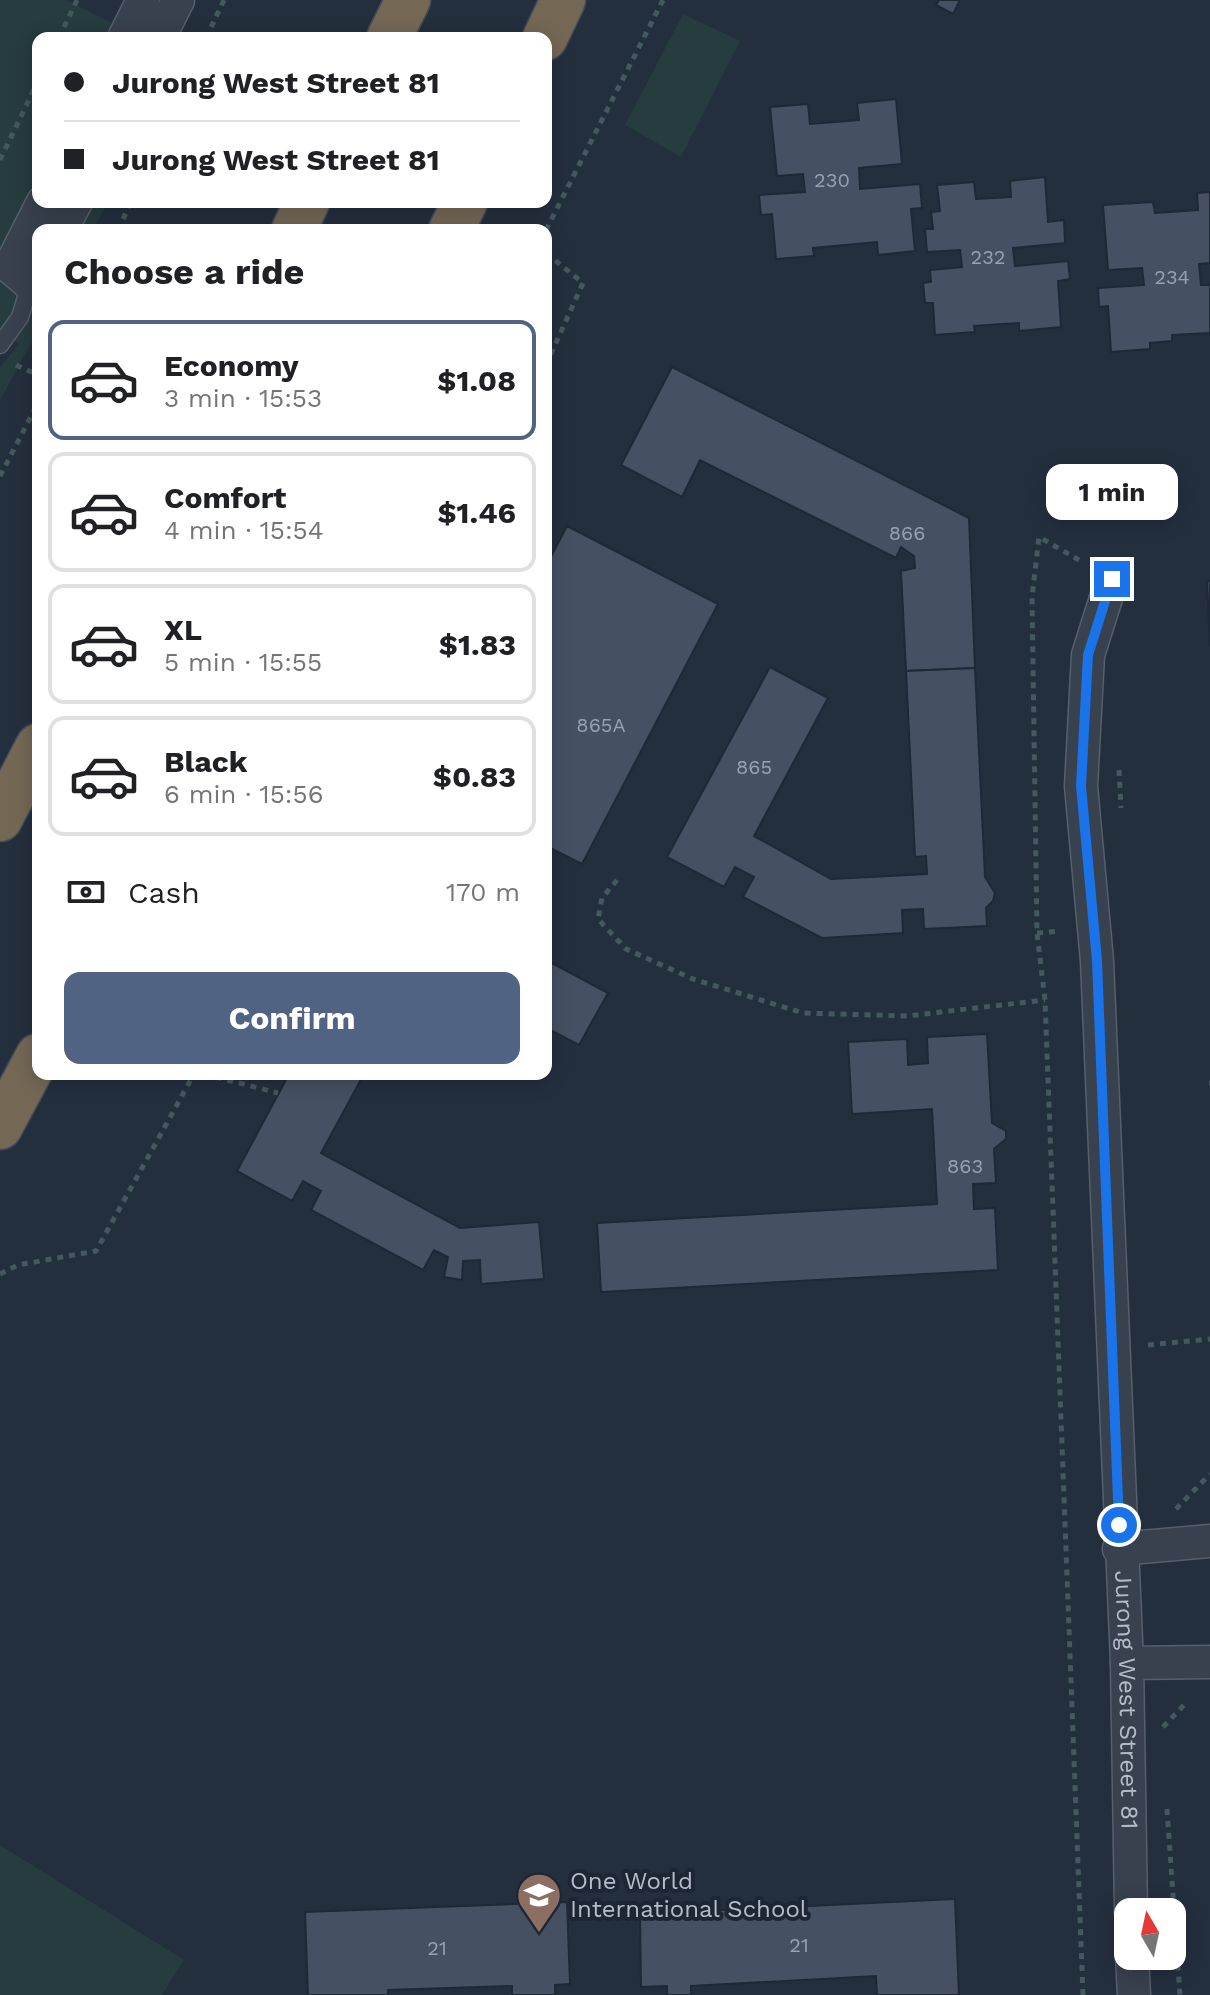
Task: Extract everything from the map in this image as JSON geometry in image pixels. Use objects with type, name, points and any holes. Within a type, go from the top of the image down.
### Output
[{"type":"highway","points":[[392,32],[408,0]]},
{"type":"highway","points":[[548,32],[563,0]]},
{"type":"highway","points":[[0,819],[32,758]]},
{"type":"highway","points":[[0,1127],[32,1067]]},
{"type":"street","points":[[127,32],[143,0]]},
{"type":"street","points":[[162,32],[178,0]]},
{"type":"street","points":[[32,276],[10,267],[40,208]]},
{"type":"street","name":"Jurong West Street 81","points":[[1112,579],[1088,655],[1081,786],[1097,961],[1119,1549],[1127,1663],[1131,1898]]},
{"type":"street","points":[[1119,1549],[1210,1541]]},
{"type":"street","points":[[1127,1663],[1210,1662]]},
{"type":"street","points":[[1133,1970],[1134,1995]]},
{"type":"lane","points":[[0,345],[20,317],[32,283]]},
{"type":"path","points":[[62,32],[77,0]]},
{"type":"path","points":[[209,32],[224,0]]},
{"type":"path","points":[[549,224],[663,0]]},
{"type":"path","points":[[1,156],[32,93]]},
{"type":"path","points":[[552,258],[583,283],[552,352]]},
{"type":"path","points":[[0,476],[32,415]]},
{"type":"path","points":[[1083,1995],[1045,1000],[1037,933],[1032,597],[1039,537],[1112,579]]},
{"type":"path","points":[[617,880],[602,898],[598,919],[626,949],[693,979],[803,1013],[907,1016],[1045,1000]]},
{"type":"path","points":[[0,1274],[18,1265],[96,1251],[191,1080]]},
{"type":"path","points":[[227,1080],[278,1093]]},
{"type":"path","points":[[1148,1345],[1210,1339]]},
{"type":"path","points":[[1173,1513],[1210,1474]]},
{"type":"path","points":[[1162,1729],[1185,1704]]},
{"type":"path","points":[[1167,1803],[1180,1995]]},
{"type":"green space","points":[[0,0],[66,0],[130,32],[32,32],[32,208],[105,208],[96,224],[32,224],[32,342],[0,400],[0,367],[19,344],[0,328]]},
{"type":"green space","points":[[683,14],[740,41],[681,157],[625,125]]},
{"type":"green space","points":[[0,1845],[184,1960],[162,1995],[0,1995]]},
{"type":"building","points":[[939,0],[960,0],[953,14],[936,5]]},
{"type":"building","points":[[896,99],[902,164],[859,168],[860,189],[920,184],[922,208],[911,209],[915,251],[878,255],[877,242],[813,248],[814,256],[776,259],[772,214],[761,215],[759,195],[805,192],[803,174],[777,176],[770,107],[808,104],[810,124],[859,120],[857,103]]},
{"type":"building","points":[[1045,177],[1048,222],[1064,220],[1065,243],[1013,248],[1015,266],[1068,261],[1070,279],[1058,281],[1061,327],[1019,331],[1019,323],[974,326],[975,332],[935,335],[933,303],[925,303],[923,283],[931,282],[930,270],[962,267],[960,250],[927,252],[925,229],[933,229],[931,212],[940,211],[937,185],[974,182],[976,199],[1011,197],[1010,181]]},
{"type":"building","points":[[1210,192],[1210,263],[1199,264],[1201,285],[1210,285],[1210,333],[1172,335],[1172,341],[1150,343],[1150,349],[1111,352],[1108,306],[1099,307],[1098,288],[1144,285],[1142,268],[1108,270],[1103,205],[1153,202],[1155,213],[1198,210],[1197,193]]},
{"type":"building","points":[[672,367],[969,518],[975,668],[906,671],[901,571],[915,568],[914,556],[901,547],[896,558],[700,460],[682,497],[621,465]]},
{"type":"building","points":[[567,526],[718,604],[582,864],[552,849],[552,555]]},
{"type":"building","points":[[1207,581],[1210,581],[1210,646]]},
{"type":"building","points":[[770,667],[828,698],[754,836],[831,879],[927,874],[926,856],[915,857],[906,671],[975,668],[985,877],[995,893],[993,901],[986,908],[987,926],[924,929],[923,909],[902,910],[903,933],[822,938],[743,897],[754,877],[735,867],[724,887],[667,857]]},
{"type":"building","points":[[552,963],[608,993],[579,1045],[552,1031]]},
{"type":"building","points":[[987,1034],[992,1123],[1006,1131],[1006,1139],[994,1149],[996,1183],[973,1184],[974,1209],[995,1208],[998,1270],[601,1292],[597,1223],[937,1204],[932,1109],[852,1114],[848,1042],[907,1039],[908,1065],[928,1063],[927,1037]]},
{"type":"building","points":[[286,1080],[361,1080],[321,1153],[460,1228],[539,1222],[544,1279],[481,1284],[480,1260],[463,1261],[462,1280],[444,1277],[448,1257],[434,1250],[423,1270],[311,1210],[321,1191],[303,1181],[292,1201],[237,1171]]},
{"type":"building","name":"One World International School","points":[[955,1899],[959,1995],[877,1995],[876,1976],[691,1986],[691,1995],[667,1995],[667,1986],[641,1987],[640,1914]]},
{"type":"building","name":"One World International School","points":[[567,1902],[570,1984],[555,1985],[555,1995],[512,1995],[512,1986],[388,1990],[388,1995],[308,1995],[305,1912]]},
{"type":"place","name":"One World International School","points":[[539,1934]]},
{"type":"route","points":[[1112,579],[1088,655],[1081,786],[1097,961],[1119,1525]]}]
